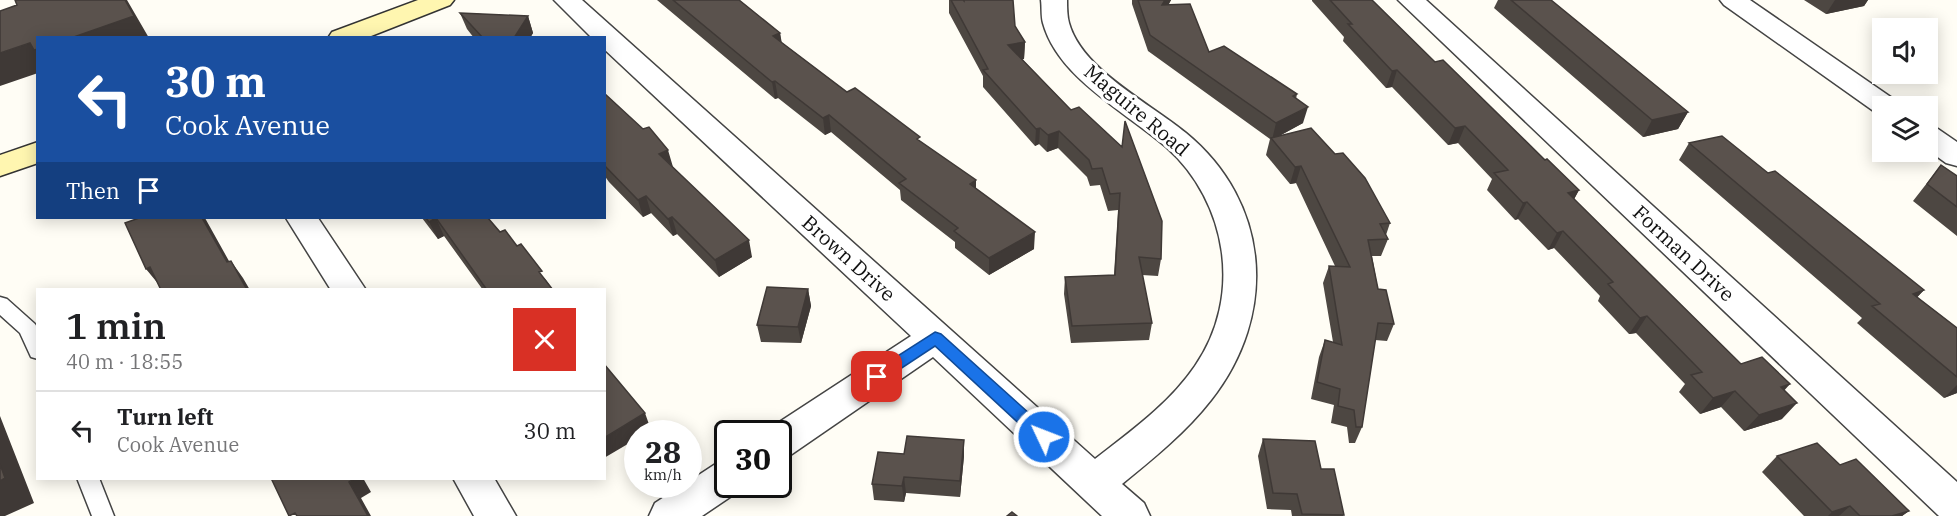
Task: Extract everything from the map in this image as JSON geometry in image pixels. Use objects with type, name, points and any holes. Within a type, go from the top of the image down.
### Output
[{"type":"street","points":[[346,36],[441,0]]},
{"type":"street","name":"Brown Drive","points":[[567,0],[1130,516]]},
{"type":"street","name":"Maguire Road","points":[[1054,0],[1058,29],[1069,50],[1086,70],[1178,141],[1202,167],[1223,200],[1237,235],[1242,270],[1238,310],[1224,350],[1199,389],[1168,421],[1095,483]]},
{"type":"street","name":"Forman Drive","points":[[1411,0],[1957,507]]},
{"type":"street","points":[[1733,0],[1872,97]]},
{"type":"street","points":[[1938,143],[1957,156]]},
{"type":"street","points":[[0,166],[36,153]]},
{"type":"street","points":[[304,219],[348,288]]},
{"type":"street","points":[[792,433],[935,338]]},
{"type":"street","points":[[473,480],[496,516]]},
{"type":"street","points":[[669,516],[714,486]]},
{"type":"lane","points":[[0,304],[28,329],[36,347]]},
{"type":"lane","points":[[89,480],[103,516]]},
{"type":"building","points":[[15,0],[125,0],[134,16],[77,36],[36,36],[36,50],[34,50],[30,43],[0,53],[0,11],[17,5]]},
{"type":"building","points":[[673,0],[739,0],[780,33],[773,36],[847,92],[855,88],[920,137],[917,139],[976,180],[970,184],[1035,232],[989,258],[954,231],[958,228],[899,183],[906,179],[829,115],[823,118],[775,81],[772,82]]},
{"type":"building","points":[[951,0],[1013,0],[1015,26],[1025,42],[1008,45],[1071,110],[1079,107],[1122,147],[1125,121],[1162,221],[1161,259],[1139,257],[1152,323],[1072,326],[1065,277],[1115,275],[1120,193],[1110,194],[1102,168],[1092,169],[1089,160],[1059,131],[1048,135],[1040,128],[1036,129],[983,70],[988,69]]},
{"type":"building","points":[[1138,0],[1165,0],[1162,5],[1190,4],[1209,52],[1224,46],[1297,94],[1293,96],[1308,107],[1276,123],[1150,35]]},
{"type":"building","points":[[1330,0],[1372,0],[1435,62],[1443,60],[1545,160],[1547,159],[1579,190],[1568,193],[1741,364],[1762,357],[1790,384],[1781,387],[1797,403],[1759,415],[1735,391],[1713,398],[1691,375],[1702,372],[1647,316],[1640,318],[1608,284],[1613,282],[1563,231],[1557,233],[1494,173],[1508,170],[1465,126],[1455,128],[1397,70],[1392,71],[1348,24],[1352,24]]},
{"type":"building","points":[[1511,0],[1551,0],[1688,112],[1652,120]]},
{"type":"building","points":[[460,13],[528,16],[515,36],[481,36]]},
{"type":"building","points":[[606,95],[643,129],[649,127],[668,150],[659,154],[749,240],[715,260],[672,217],[668,219],[646,196],[638,200],[606,167]]},
{"type":"building","points":[[1311,128],[1335,154],[1343,153],[1365,178],[1390,223],[1380,224],[1388,239],[1368,240],[1378,289],[1386,290],[1394,324],[1378,323],[1362,427],[1356,427],[1354,410],[1338,406],[1340,389],[1317,382],[1325,340],[1342,345],[1329,266],[1350,267],[1301,166],[1295,167],[1271,138]]},
{"type":"building","points":[[1722,136],[1768,173],[1775,171],[1924,290],[1913,294],[1957,328],[1957,377],[1872,306],[1880,304],[1689,143]]},
{"type":"building","points":[[1941,165],[1957,176],[1957,207],[1927,184]]},
{"type":"building","points":[[136,219],[203,219],[227,262],[231,261],[246,288],[160,288],[150,267],[146,269],[125,223]]},
{"type":"building","points":[[437,219],[489,219],[500,232],[505,230],[517,246],[521,244],[542,271],[539,272],[551,288],[486,288]]},
{"type":"building","points":[[767,287],[808,289],[798,327],[757,325]]},
{"type":"building","points":[[606,366],[645,413],[634,420],[624,420],[624,426],[606,437]]},
{"type":"building","points":[[907,436],[964,440],[960,481],[904,477],[902,486],[872,484],[878,452],[904,454]]},
{"type":"building","points":[[1263,439],[1315,441],[1321,469],[1334,469],[1344,515],[1302,514],[1297,494],[1273,493]]},
{"type":"building","points":[[1817,443],[1840,465],[1856,459],[1909,511],[1892,516],[1860,516],[1850,506],[1832,512],[1777,456]]},
{"type":"building","points":[[0,464],[5,478],[0,481]]},
{"type":"building","points":[[272,480],[352,480],[349,482],[368,516],[297,516],[295,513],[289,516]]},
{"type":"route","points":[[877,377],[935,338],[1044,437]]}]
